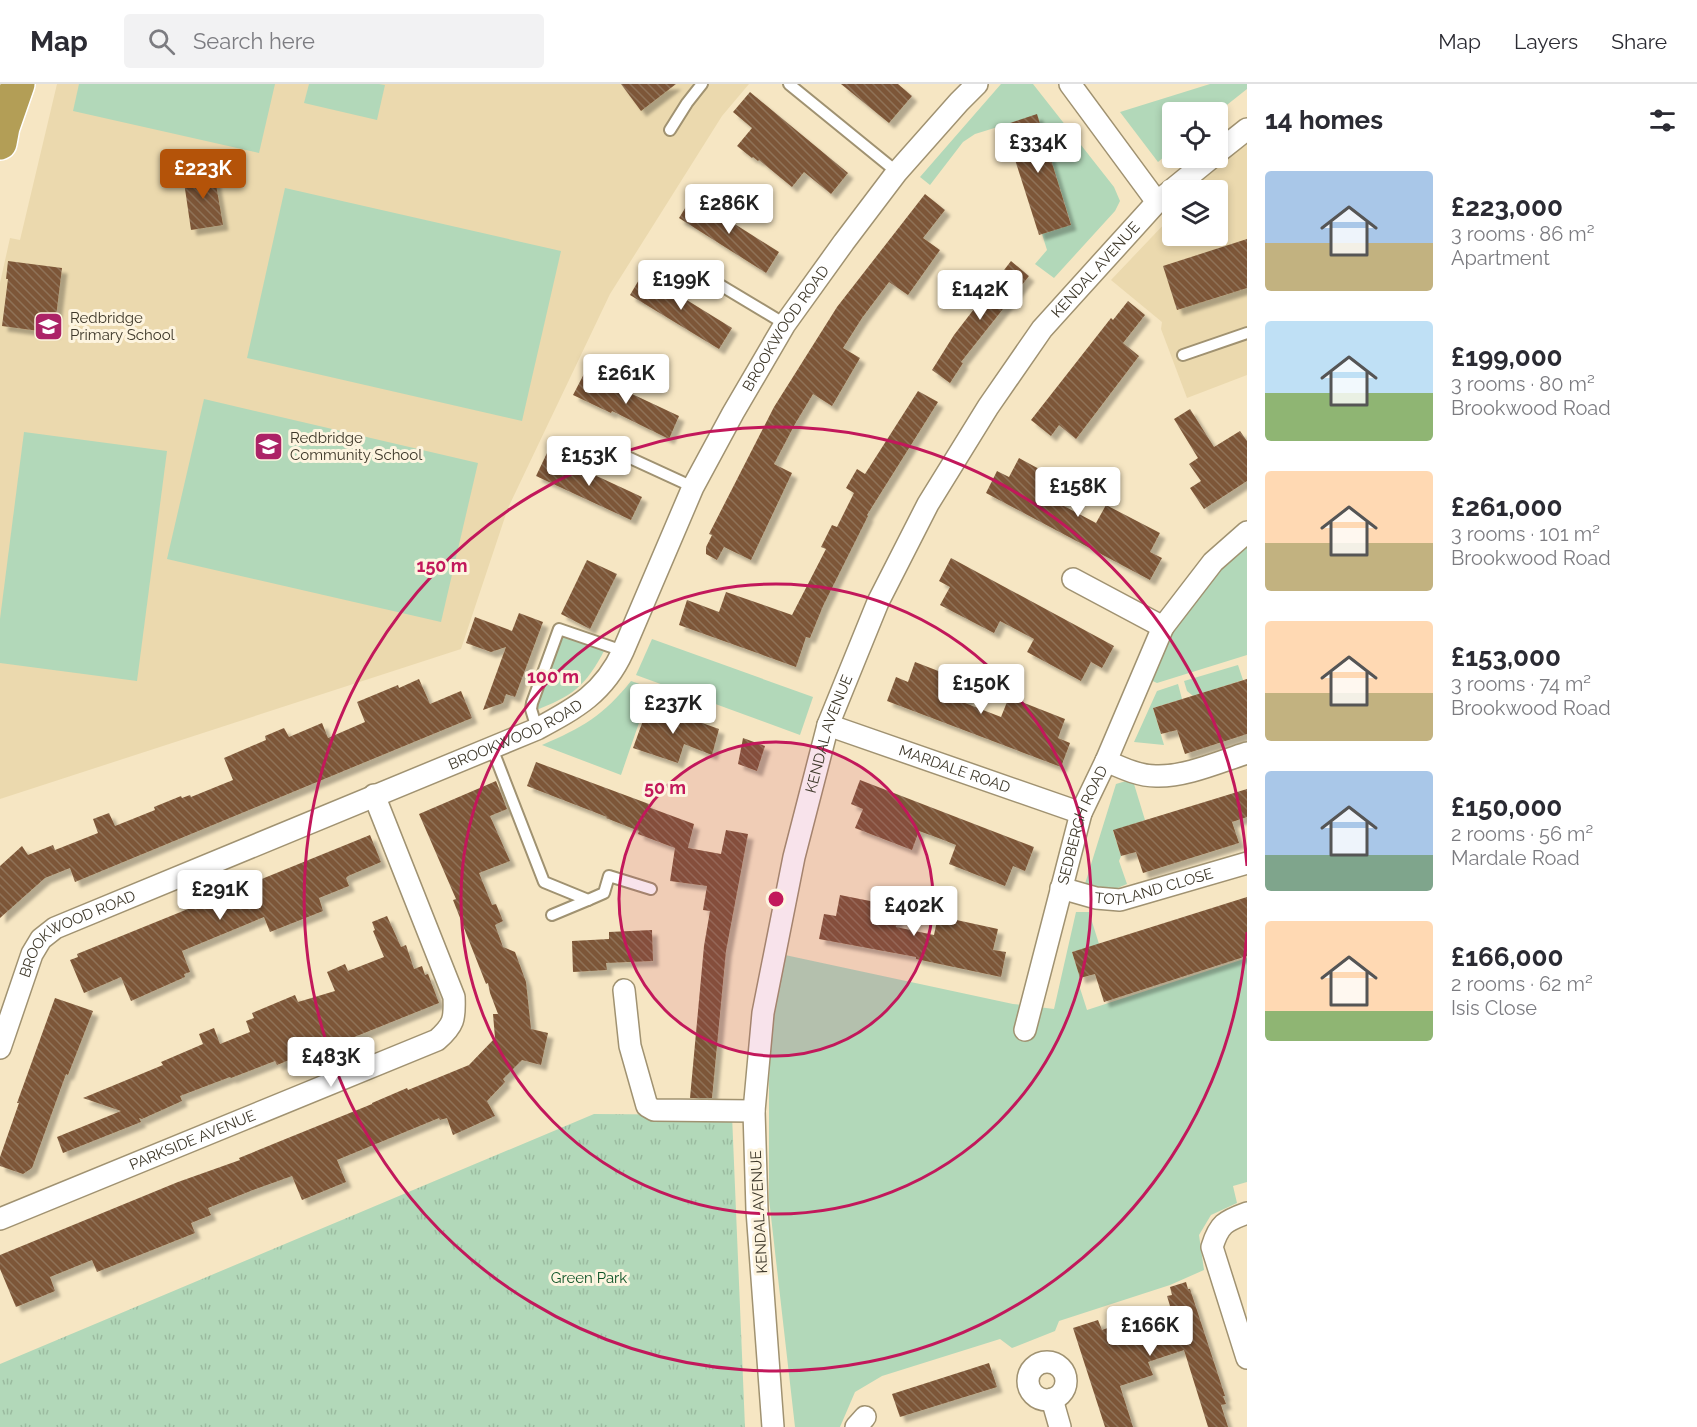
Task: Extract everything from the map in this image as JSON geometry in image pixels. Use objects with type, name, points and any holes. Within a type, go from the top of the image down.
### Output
[{"type":"highway","points":[[2,135],[18,84]]},
{"type":"street","name":"BROOKWOOD ROAD","points":[[0,1048],[32,954],[41,939],[55,928],[537,729],[573,710],[599,689],[619,662],[693,487],[785,324],[897,172],[977,84]]},
{"type":"street","points":[[1070,84],[1157,202]]},
{"type":"street","points":[[1228,144],[1247,129]]},
{"type":"street","name":"KENDAL AVENUE","points":[[773,1427],[757,1210],[754,1112],[763,1013],[794,857],[828,725],[883,592],[928,504],[988,407],[1042,329],[1157,202],[1199,168]]},
{"type":"street","name":"SEDBERGH ROAD","points":[[1025,1030],[1081,813],[1106,761],[1163,627],[1213,562],[1247,532]]},
{"type":"street","points":[[1073,579],[1163,627]]},
{"type":"street","name":"MARDALE ROAD","points":[[828,725],[1081,813]]},
{"type":"street","points":[[1106,761],[1137,773],[1155,776],[1178,775],[1247,753]]},
{"type":"street","name":"PARKSIDE AVENUE","points":[[0,1218],[437,1040],[451,1027],[455,1014],[454,997],[374,795]]},
{"type":"street","name":"TOTLAND CLOSE","points":[[1061,888],[1096,898],[1120,900],[1247,863]]},
{"type":"street","points":[[624,990],[630,1046],[647,1106],[654,1110],[754,1112]]},
{"type":"street","points":[[1247,1213],[1229,1219],[1216,1232],[1212,1247],[1247,1358]]},
{"type":"street","points":[[1052,1399],[1060,1427]]},
{"type":"lane","points":[[670,130],[702,84]]},
{"type":"lane","points":[[789,84],[897,172]]},
{"type":"lane","points":[[705,276],[785,324]]},
{"type":"lane","points":[[1183,355],[1247,333]]},
{"type":"lane","points":[[606,447],[693,487]]},
{"type":"lane","points":[[537,729],[531,709],[532,704],[559,629],[623,651]]},
{"type":"lane","points":[[492,747],[544,882],[588,900]]},
{"type":"lane","points":[[552,915],[604,893],[609,876],[651,889]]},
{"type":"shaded area","name":"Redbridge Community School","points":[[57,84],[749,84],[722,116],[610,294],[508,508],[461,649],[0,799],[0,283],[10,238],[20,240]]},
{"type":"shaded area","points":[[1247,141],[1247,375],[1187,398],[1161,329],[1162,322],[1111,280],[1162,226],[1162,246],[1228,246],[1228,180],[1202,180],[1216,168],[1228,168],[1228,157]]},
{"type":"green space","points":[[79,84],[275,84],[259,153],[73,111]]},
{"type":"green space","points":[[309,84],[385,85],[377,120],[304,103]]},
{"type":"green space","points":[[1001,84],[1033,84],[1114,187],[1120,201],[1115,211],[1054,278],[1035,264],[1047,250],[1042,234],[1071,224],[1037,115],[975,134],[963,142],[930,185],[920,177]]},
{"type":"green space","points":[[1210,84],[1247,84],[1247,89],[1228,104],[1228,102],[1162,102],[1162,159],[1158,162],[1120,112]]},
{"type":"green space","points":[[285,188],[561,251],[522,421],[247,358]]},
{"type":"green space","points":[[204,399],[478,463],[441,622],[167,559]]},
{"type":"green space","points":[[24,432],[167,451],[137,681],[0,663],[0,619]]},
{"type":"green space","points":[[1247,542],[1247,655],[1157,683],[1148,679],[1173,626],[1228,557]]},
{"type":"green space","points":[[561,631],[605,649],[591,672],[576,689],[558,701],[533,711]]},
{"type":"green space","points":[[652,639],[813,697],[800,735],[636,675]]},
{"type":"green space","points":[[1238,665],[1243,680],[1193,696],[1187,691],[1184,681]]},
{"type":"green space","points":[[631,681],[651,688],[621,775],[542,745],[569,733],[602,712]]},
{"type":"green space","points":[[1178,684],[1182,699],[1153,708],[1164,745],[1134,742],[1157,691]]},
{"type":"green space","points":[[1126,781],[1134,784],[1145,820],[1113,831],[1121,856],[1119,861],[1127,884],[1106,893],[1084,887],[1116,784]]},
{"type":"green space","points":[[1076,912],[1089,912],[1099,944],[1072,952],[1087,1010],[1247,958],[1247,1182],[1233,1186],[1237,1203],[1211,1215],[1199,1235],[1204,1270],[1170,1285],[1059,1321],[1055,1331],[1012,1348],[1000,1339],[882,1376],[855,1392],[840,1427],[795,1427],[769,1199],[769,1081],[773,1007],[785,955],[1013,1004],[1054,1009]]},
{"type":"green space","name":"Green Park","points":[[594,1114],[732,1115],[745,1427],[0,1427],[0,1364]]},
{"type":"building","points":[[621,84],[676,84],[641,111]]},
{"type":"building","points":[[841,84],[898,84],[912,96],[889,123]]},
{"type":"building","points":[[750,92],[848,173],[831,194],[804,172],[792,187],[759,160],[752,158],[737,146],[752,128],[733,112]]},
{"type":"building","points":[[1037,114],[1071,225],[1039,235],[1004,125]]},
{"type":"building","points":[[213,167],[223,225],[191,230],[184,182],[195,180],[193,170]]},
{"type":"building","points":[[925,194],[945,210],[923,238],[940,250],[908,295],[889,282],[862,318],[843,348],[860,358],[832,406],[813,394],[774,464],[792,473],[751,560],[724,547],[717,560],[706,554],[706,547],[712,535],[709,534],[774,407],[837,307]]},
{"type":"building","points":[[692,197],[779,252],[766,273],[679,218]]},
{"type":"building","points":[[1247,239],[1247,288],[1177,310],[1163,266]]},
{"type":"building","points":[[8,261],[62,268],[54,333],[2,326]]},
{"type":"building","points":[[1011,261],[1029,276],[961,362],[963,363],[950,383],[932,370],[954,335]]},
{"type":"building","points":[[643,273],[732,328],[719,349],[630,295]]},
{"type":"building","points":[[1128,301],[1145,315],[1123,343],[1139,356],[1076,439],[1059,425],[1051,436],[1031,420],[1111,318],[1113,320]]},
{"type":"building","points":[[585,372],[679,416],[669,439],[573,395]]},
{"type":"building","points":[[918,391],[938,402],[867,515],[810,638],[806,637],[796,667],[679,625],[687,600],[719,612],[726,592],[792,615],[826,549],[821,547],[832,525],[837,527],[854,493],[846,488],[857,469],[865,474]]},
{"type":"building","points":[[1190,409],[1214,447],[1240,431],[1247,441],[1247,481],[1204,509],[1190,488],[1201,481],[1189,464],[1198,458],[1174,419]]},
{"type":"building","points":[[547,453],[642,497],[631,520],[536,476]]},
{"type":"building","points":[[1019,458],[1072,487],[1062,505],[1096,523],[1106,505],[1160,533],[1150,552],[1162,558],[1150,580],[986,493],[997,471],[1009,477]]},
{"type":"building","points":[[951,558],[1114,646],[1102,668],[1091,662],[1081,681],[1027,652],[1034,639],[1000,621],[994,633],[940,605],[950,587],[939,581]]},
{"type":"building","points":[[587,560],[617,574],[590,629],[561,614]]},
{"type":"building","points":[[519,613],[543,622],[515,697],[506,694],[503,703],[483,710],[506,647],[491,652],[466,643],[475,617],[512,631]]},
{"type":"building","points":[[915,662],[972,684],[965,703],[1001,717],[1009,697],[1065,719],[1058,738],[1070,743],[1061,767],[887,701],[896,677],[908,682]]},
{"type":"building","points":[[419,679],[430,704],[461,691],[472,718],[75,882],[70,868],[45,878],[0,918],[0,866],[22,846],[28,855],[53,845],[55,850],[98,833],[93,819],[109,813],[115,826],[155,810],[154,807],[181,796],[182,798],[190,795],[191,797],[233,780],[224,758],[266,740],[265,736],[284,728],[289,737],[322,723],[328,738],[365,722],[357,702]]},
{"type":"building","points":[[1247,679],[1247,734],[1185,754],[1177,730],[1161,734],[1153,708]]},
{"type":"building","points":[[649,704],[719,729],[712,755],[684,744],[678,763],[633,748]]},
{"type":"building","points":[[743,738],[765,746],[757,771],[738,764]]},
{"type":"building","points":[[536,762],[649,804],[648,807],[694,824],[688,848],[721,854],[726,830],[748,834],[726,951],[712,1098],[690,1098],[704,946],[710,911],[703,910],[707,886],[670,881],[675,848],[638,834],[639,831],[607,817],[527,786]]},
{"type":"building","points":[[860,780],[1034,847],[1025,871],[1013,866],[1005,886],[949,864],[956,845],[941,839],[919,831],[912,850],[855,828],[863,809],[851,804]]},
{"type":"building","points":[[496,781],[507,809],[490,816],[510,861],[479,873],[492,905],[496,904],[503,921],[495,925],[503,947],[515,952],[526,982],[531,1029],[548,1033],[541,1065],[522,1060],[503,1079],[505,1082],[487,1101],[495,1116],[453,1135],[447,1118],[440,1120],[439,1118],[337,1160],[346,1182],[302,1200],[292,1176],[253,1190],[208,1208],[211,1215],[191,1223],[195,1233],[97,1272],[92,1260],[50,1277],[55,1291],[16,1307],[0,1269],[0,1255],[178,1182],[240,1160],[239,1158],[407,1088],[408,1090],[469,1065],[495,1038],[493,1014],[498,1014],[488,983],[486,984],[453,900],[456,899],[419,814]]},
{"type":"building","points":[[1247,789],[1247,817],[1232,822],[1239,843],[1143,873],[1136,852],[1121,856],[1113,830]]},
{"type":"building","points":[[370,835],[381,862],[348,876],[346,878],[349,886],[319,898],[323,911],[270,932],[264,917],[182,951],[190,972],[184,974],[185,977],[131,1001],[121,977],[84,993],[70,960],[78,957],[77,954]]},
{"type":"building","points":[[840,895],[900,907],[896,927],[934,935],[938,916],[998,929],[993,950],[1006,952],[1001,977],[916,959],[916,957],[819,939],[824,914],[836,916]]},
{"type":"building","points":[[1247,897],[1247,956],[1104,1002],[1095,974],[1080,978],[1072,952]]},
{"type":"building","points":[[387,916],[401,947],[406,945],[414,969],[422,966],[425,975],[428,974],[439,1003],[322,1050],[321,1047],[277,1065],[275,1061],[180,1096],[182,1101],[142,1119],[139,1118],[141,1122],[63,1153],[57,1137],[121,1111],[83,1098],[163,1065],[161,1062],[203,1044],[199,1034],[214,1028],[220,1044],[250,1032],[246,1021],[254,1018],[252,1013],[295,995],[298,1002],[335,991],[327,972],[345,964],[348,971],[384,957],[373,931],[375,930],[372,922]]},
{"type":"building","points":[[652,930],[653,961],[606,963],[607,970],[573,972],[572,941],[609,939],[609,932]]},
{"type":"building","points":[[55,998],[93,1011],[68,1075],[66,1074],[32,1168],[23,1174],[0,1166],[0,1157]]},
{"type":"building","points":[[1186,1282],[1225,1396],[1223,1396],[1226,1404],[1221,1405],[1228,1427],[1208,1427],[1184,1350],[1148,1362],[1153,1375],[1120,1386],[1133,1427],[1105,1427],[1073,1328],[1098,1320],[1102,1330],[1170,1306],[1167,1296],[1172,1295],[1170,1287]]},
{"type":"building","points":[[989,1363],[997,1387],[900,1417],[892,1394]]},
{"type":"place","name":"Redbridge Primary School","points":[[49,327]]},
{"type":"place","name":"Redbridge Community School","points":[[269,447]]}]
